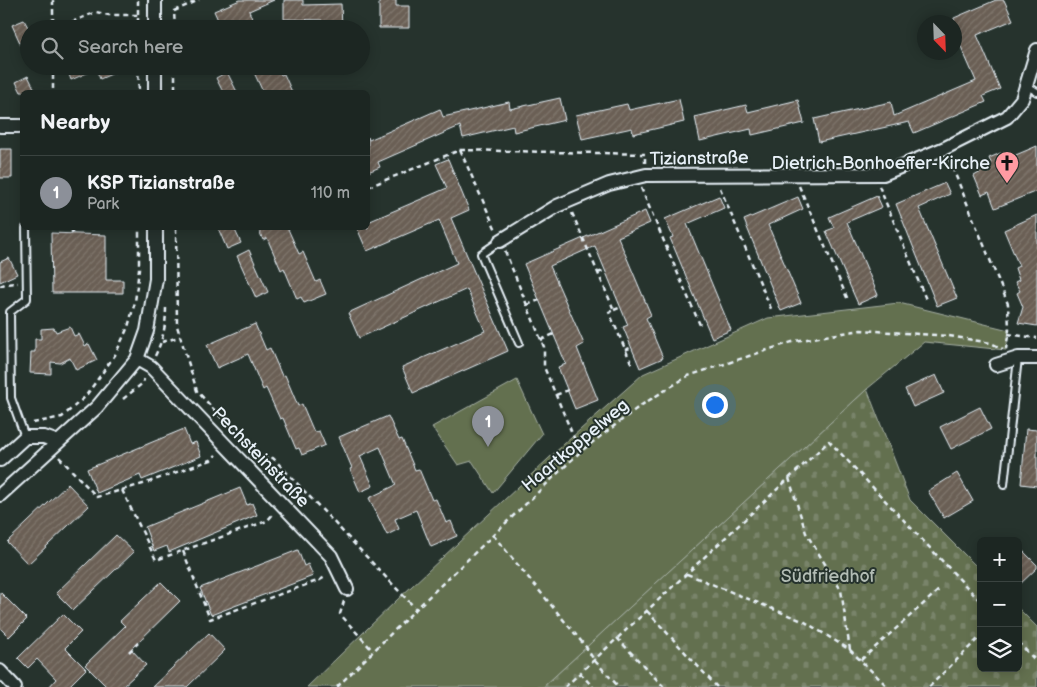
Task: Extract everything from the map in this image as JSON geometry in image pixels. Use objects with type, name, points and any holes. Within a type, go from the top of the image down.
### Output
[{"type":"street","points":[[155,0],[155,20]]},
{"type":"street","name":"Tizianstraße","points":[[500,241],[529,222],[568,202],[609,184],[642,176],[883,174],[945,148],[1006,117],[1022,99],[1037,50]]},
{"type":"street","points":[[155,75],[155,90]]},
{"type":"street","points":[[0,126],[20,126]]},
{"type":"street","points":[[0,495],[97,407],[137,359],[147,331],[156,279],[156,230]]},
{"type":"street","points":[[996,366],[1018,358],[1037,358]]},
{"type":"street","name":"Pechsteinstraße","points":[[137,359],[151,366],[331,556],[347,589]]},
{"type":"street","points":[[0,460],[23,431],[44,437],[55,446]]},
{"type":"street","points":[[0,672],[15,687]]},
{"type":"lane","points":[[1026,84],[1037,92]]},
{"type":"lane","points":[[23,431],[12,398],[10,312],[27,299],[26,230]]},
{"type":"lane","points":[[500,241],[481,254],[518,343]]},
{"type":"lane","points":[[1004,485],[1018,358]]},
{"type":"path","points":[[52,0],[53,20]]},
{"type":"path","points":[[138,0],[138,20]]},
{"type":"path","points":[[174,20],[174,11],[199,0]]},
{"type":"path","points":[[76,20],[96,12],[109,15],[138,15]]},
{"type":"path","points":[[53,75],[53,90]]},
{"type":"path","points":[[138,75],[138,90]]},
{"type":"path","points":[[175,75],[175,90]]},
{"type":"path","points":[[945,148],[1008,304],[1008,334],[1037,338]]},
{"type":"path","points":[[460,150],[544,347],[544,366],[580,452]]},
{"type":"path","points":[[370,186],[460,150],[645,154],[642,176],[700,325]]},
{"type":"path","points":[[715,174],[772,311]]},
{"type":"path","points":[[794,174],[848,300]]},
{"type":"path","points":[[874,174],[927,302]]},
{"type":"path","points":[[568,202],[614,310]]},
{"type":"path","points":[[23,431],[62,417],[84,397],[115,355],[128,327],[135,302],[140,270],[139,230]]},
{"type":"path","points":[[176,230],[176,326],[197,391],[258,458],[272,458],[416,609]]},
{"type":"path","points":[[598,273],[605,270]]},
{"type":"path","points":[[0,286],[27,283]]},
{"type":"path","points":[[527,305],[539,300]]},
{"type":"path","points":[[621,307],[609,312],[633,367]]},
{"type":"path","name":"Haartkoppelweg","points":[[337,687],[580,452],[640,406],[688,376],[795,341],[861,330],[949,336],[990,343],[1006,350],[1008,334]]},
{"type":"path","points":[[541,340],[554,334]]},
{"type":"path","points":[[162,342],[179,337]]},
{"type":"path","points":[[625,350],[632,347]]},
{"type":"path","points":[[556,395],[568,390]]},
{"type":"path","points":[[565,687],[829,441],[977,598]]},
{"type":"path","points":[[55,446],[97,497],[211,460],[226,446]]},
{"type":"path","points":[[790,478],[806,533],[841,590],[850,650]]},
{"type":"path","points":[[122,490],[156,560],[267,520],[283,505]]},
{"type":"path","points":[[493,535],[586,647],[594,660],[619,687]]},
{"type":"path","points":[[183,551],[210,619],[320,580],[338,570]]},
{"type":"path","points":[[687,574],[805,622],[850,650],[888,687]]},
{"type":"path","points":[[347,589],[340,614],[373,651]]},
{"type":"path","points":[[861,660],[940,589]]},
{"type":"path","points":[[647,611],[714,686]]},
{"type":"path","points":[[617,638],[664,687]]},
{"type":"path","points":[[929,687],[977,640]]},
{"type":"path","points":[[130,652],[138,643]]},
{"type":"path","points":[[1022,646],[1037,662]]},
{"type":"path","points":[[580,673],[593,687]]},
{"type":"green space","points":[[899,303],[1009,330],[1006,350],[924,342],[867,389],[543,687],[307,687],[563,445],[643,374],[768,318]]},
{"type":"green space","points":[[517,380],[542,434],[493,493],[472,461],[458,465],[432,427]]},
{"type":"green space","name":"Südfriedhof","points":[[867,389],[910,500],[977,567],[977,672],[1022,672],[1022,612],[1037,627],[1037,687],[543,687]]},
{"type":"building","points":[[240,0],[274,0],[249,11],[252,20],[218,20],[214,11]]},
{"type":"building","points":[[284,0],[303,0],[303,5],[341,4],[342,20],[284,19]]},
{"type":"building","points":[[379,0],[396,0],[396,6],[409,6],[409,28],[379,28]]},
{"type":"building","points":[[996,0],[1004,0],[1013,20],[977,35],[1000,89],[983,96],[986,102],[914,133],[909,122],[819,142],[814,119],[891,102],[894,116],[976,81],[962,49],[961,15]]},
{"type":"building","points":[[20,22],[20,43],[12,25]]},
{"type":"building","points":[[69,75],[82,75],[71,80]]},
{"type":"building","points":[[98,75],[109,75],[100,79]]},
{"type":"building","points":[[222,75],[228,75],[236,90],[222,90],[216,78]]},
{"type":"building","points":[[255,75],[284,75],[291,90],[262,90]]},
{"type":"building","points":[[28,76],[35,90],[20,90],[16,82]]},
{"type":"building","points":[[560,98],[565,120],[514,132],[513,126],[463,138],[460,126],[378,162],[380,167],[370,171],[370,140],[440,109],[443,117],[509,102],[510,109]]},
{"type":"building","points":[[679,99],[684,122],[633,134],[632,128],[582,139],[576,115],[627,104],[629,110]]},
{"type":"building","points":[[798,100],[804,123],[752,135],[751,129],[700,141],[695,117],[746,105],[748,112]]},
{"type":"building","name":"Dietrich-Bonhoeffer-Kirche","points":[[1037,146],[1037,191],[995,208],[989,192],[982,195],[974,176],[981,172],[980,168],[991,163],[989,158],[1001,153],[1004,160]]},
{"type":"building","points":[[0,149],[12,149],[12,178],[0,178]]},
{"type":"building","points":[[448,159],[469,210],[451,218],[508,351],[413,393],[402,367],[485,331],[467,289],[359,338],[348,313],[457,263],[439,220],[367,251],[358,230],[370,230],[370,221],[447,188],[436,164]]},
{"type":"building","points":[[945,183],[950,194],[919,208],[957,298],[937,306],[896,204]]},
{"type":"building","points":[[719,196],[724,208],[687,224],[731,330],[712,338],[670,238],[673,237],[665,219]]},
{"type":"building","points":[[877,196],[882,207],[847,222],[878,295],[858,304],[826,231],[834,228],[829,217]]},
{"type":"building","points":[[798,197],[803,209],[768,225],[801,303],[781,311],[744,220]]},
{"type":"building","points":[[645,211],[650,223],[618,237],[651,315],[646,318],[663,358],[640,368],[623,327],[628,325],[595,246],[550,266],[584,344],[577,348],[598,400],[575,409],[558,367],[566,364],[524,264]]},
{"type":"building","points":[[1037,215],[1037,326],[1018,323],[1023,307],[1017,293],[1020,291],[1015,282],[1019,280],[1015,268],[1019,266],[1004,230]]},
{"type":"building","points":[[219,230],[235,230],[241,243],[227,249]]},
{"type":"building","points":[[259,230],[288,230],[299,254],[303,252],[316,282],[320,280],[326,294],[304,303],[301,297],[297,299],[284,268],[281,270],[267,238],[263,240]]},
{"type":"building","points":[[51,233],[106,235],[106,280],[123,280],[123,293],[52,293]]},
{"type":"building","points":[[249,250],[268,292],[256,298],[237,256]]},
{"type":"building","points":[[9,258],[17,274],[0,282],[0,262]]},
{"type":"building","points":[[255,324],[266,350],[270,348],[282,376],[285,375],[298,406],[302,404],[314,432],[319,431],[325,445],[302,455],[299,448],[296,449],[283,418],[280,419],[266,388],[263,390],[248,354],[217,368],[207,345]]},
{"type":"building","points":[[70,327],[74,336],[79,334],[85,346],[89,344],[97,360],[76,370],[70,358],[60,363],[51,362],[51,374],[30,373],[31,352],[35,352],[35,339],[41,339],[41,329],[54,328],[56,332]]},
{"type":"building","points":[[936,375],[944,393],[913,407],[905,389]]},
{"type":"building","points":[[980,407],[991,429],[951,449],[940,427]]},
{"type":"building","points":[[388,416],[399,440],[402,439],[415,470],[419,469],[432,500],[436,499],[446,523],[451,521],[457,536],[431,547],[416,510],[395,519],[399,529],[387,535],[369,498],[396,485],[380,447],[360,456],[373,486],[360,492],[339,437]]},
{"type":"building","points":[[184,429],[190,444],[196,442],[201,456],[142,480],[140,475],[97,493],[87,469]]},
{"type":"building","points":[[1026,429],[1037,430],[1037,486],[1021,484]]},
{"type":"building","points":[[957,473],[973,501],[944,518],[928,491]]},
{"type":"building","points":[[68,484],[89,506],[28,564],[7,542]]},
{"type":"building","points":[[240,488],[247,505],[252,503],[257,515],[169,552],[167,546],[154,551],[145,527]]},
{"type":"building","points":[[116,535],[134,552],[73,610],[56,593]]},
{"type":"building","points":[[298,550],[304,566],[308,564],[313,576],[211,615],[200,588]]},
{"type":"building","points":[[1022,550],[1037,565],[1037,568],[1022,582]]},
{"type":"building","points":[[161,582],[180,601],[131,649],[146,665],[122,687],[107,687],[85,665],[125,626],[120,621]]},
{"type":"building","points":[[0,592],[27,619],[9,637],[0,628]]},
{"type":"building","points":[[63,614],[81,632],[65,648],[86,669],[68,687],[49,687],[56,679],[37,659],[28,668],[18,658]]},
{"type":"building","points":[[209,633],[225,650],[187,687],[152,687]]},
{"type":"place","name":"Dietrich-Bonhoeffer-Kirche","points":[[1007,184]]},
{"type":"place","name":"KSP Tizianstraße","points":[[488,447]]}]
